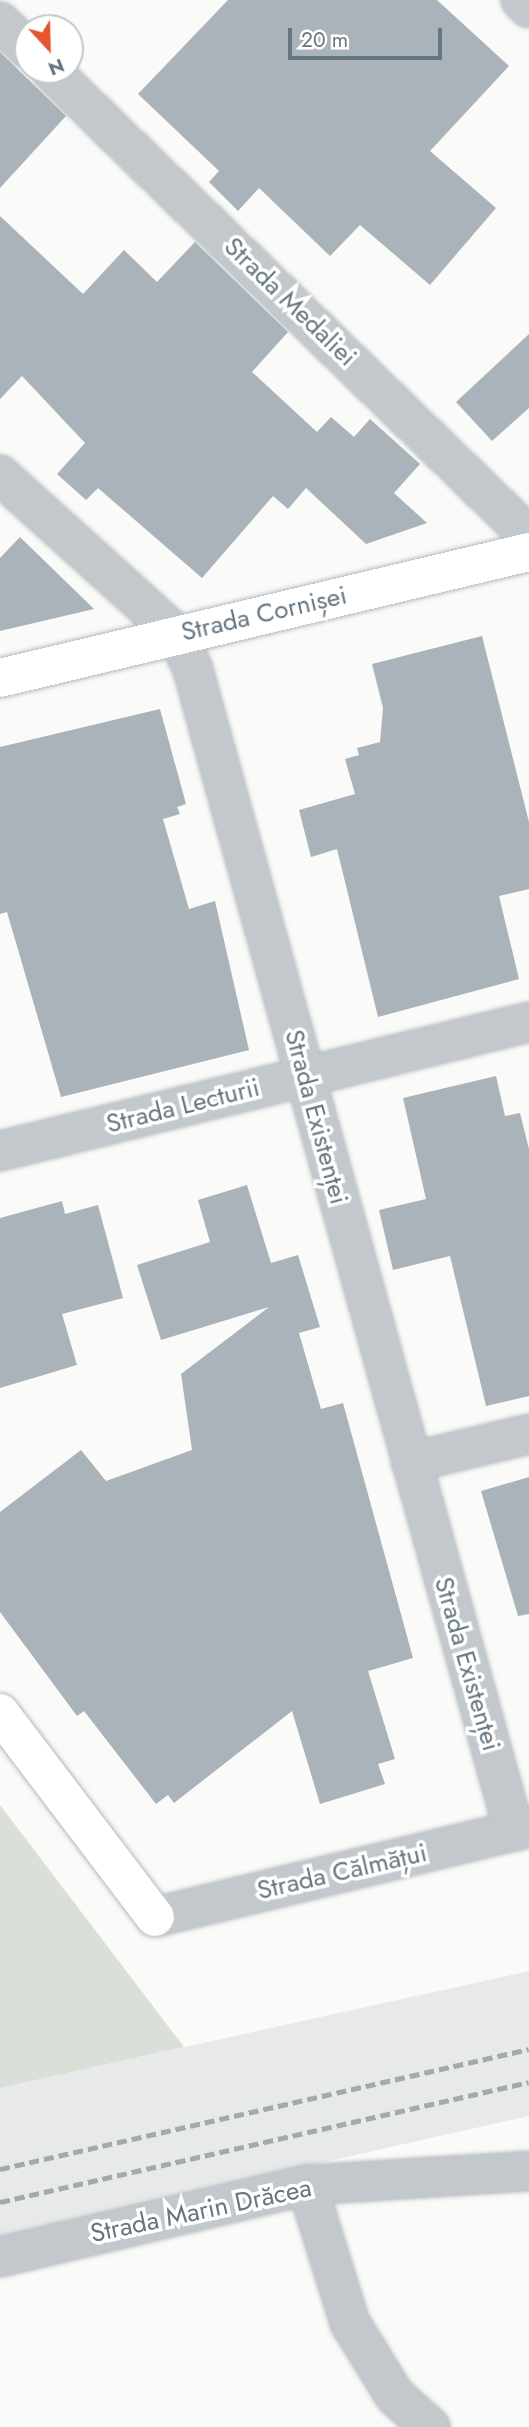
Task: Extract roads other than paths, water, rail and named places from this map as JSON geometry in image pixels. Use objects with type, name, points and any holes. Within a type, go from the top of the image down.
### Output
[{"type":"street","points":[[521,0],[529,8]]},
{"type":"street","points":[[0,22],[14,36]]},
{"type":"street","name":"Strada Medaliei","points":[[64,84],[529,536]]},
{"type":"street","name":"Strada Existenței","points":[[0,475],[177,635],[193,670],[411,1462],[521,1829]]},
{"type":"street","name":"Strada Cornișei","points":[[0,677],[529,552]]},
{"type":"street","name":"Strada Lecturii","points":[[0,1151],[529,1022]]},
{"type":"street","points":[[411,1462],[529,1434]]},
{"type":"street","name":"Strada Călmățui","points":[[0,1713],[155,1917],[521,1829]]},
{"type":"street","name":"Strada Marin Drăcea","points":[[0,2256],[307,2185],[529,2171]]},
{"type":"street","points":[[307,2185],[350,2323],[395,2396],[430,2427]]},
{"type":"railway","points":[[0,2169],[529,2049]]},
{"type":"railway","points":[[0,2202],[529,2082]]}]
